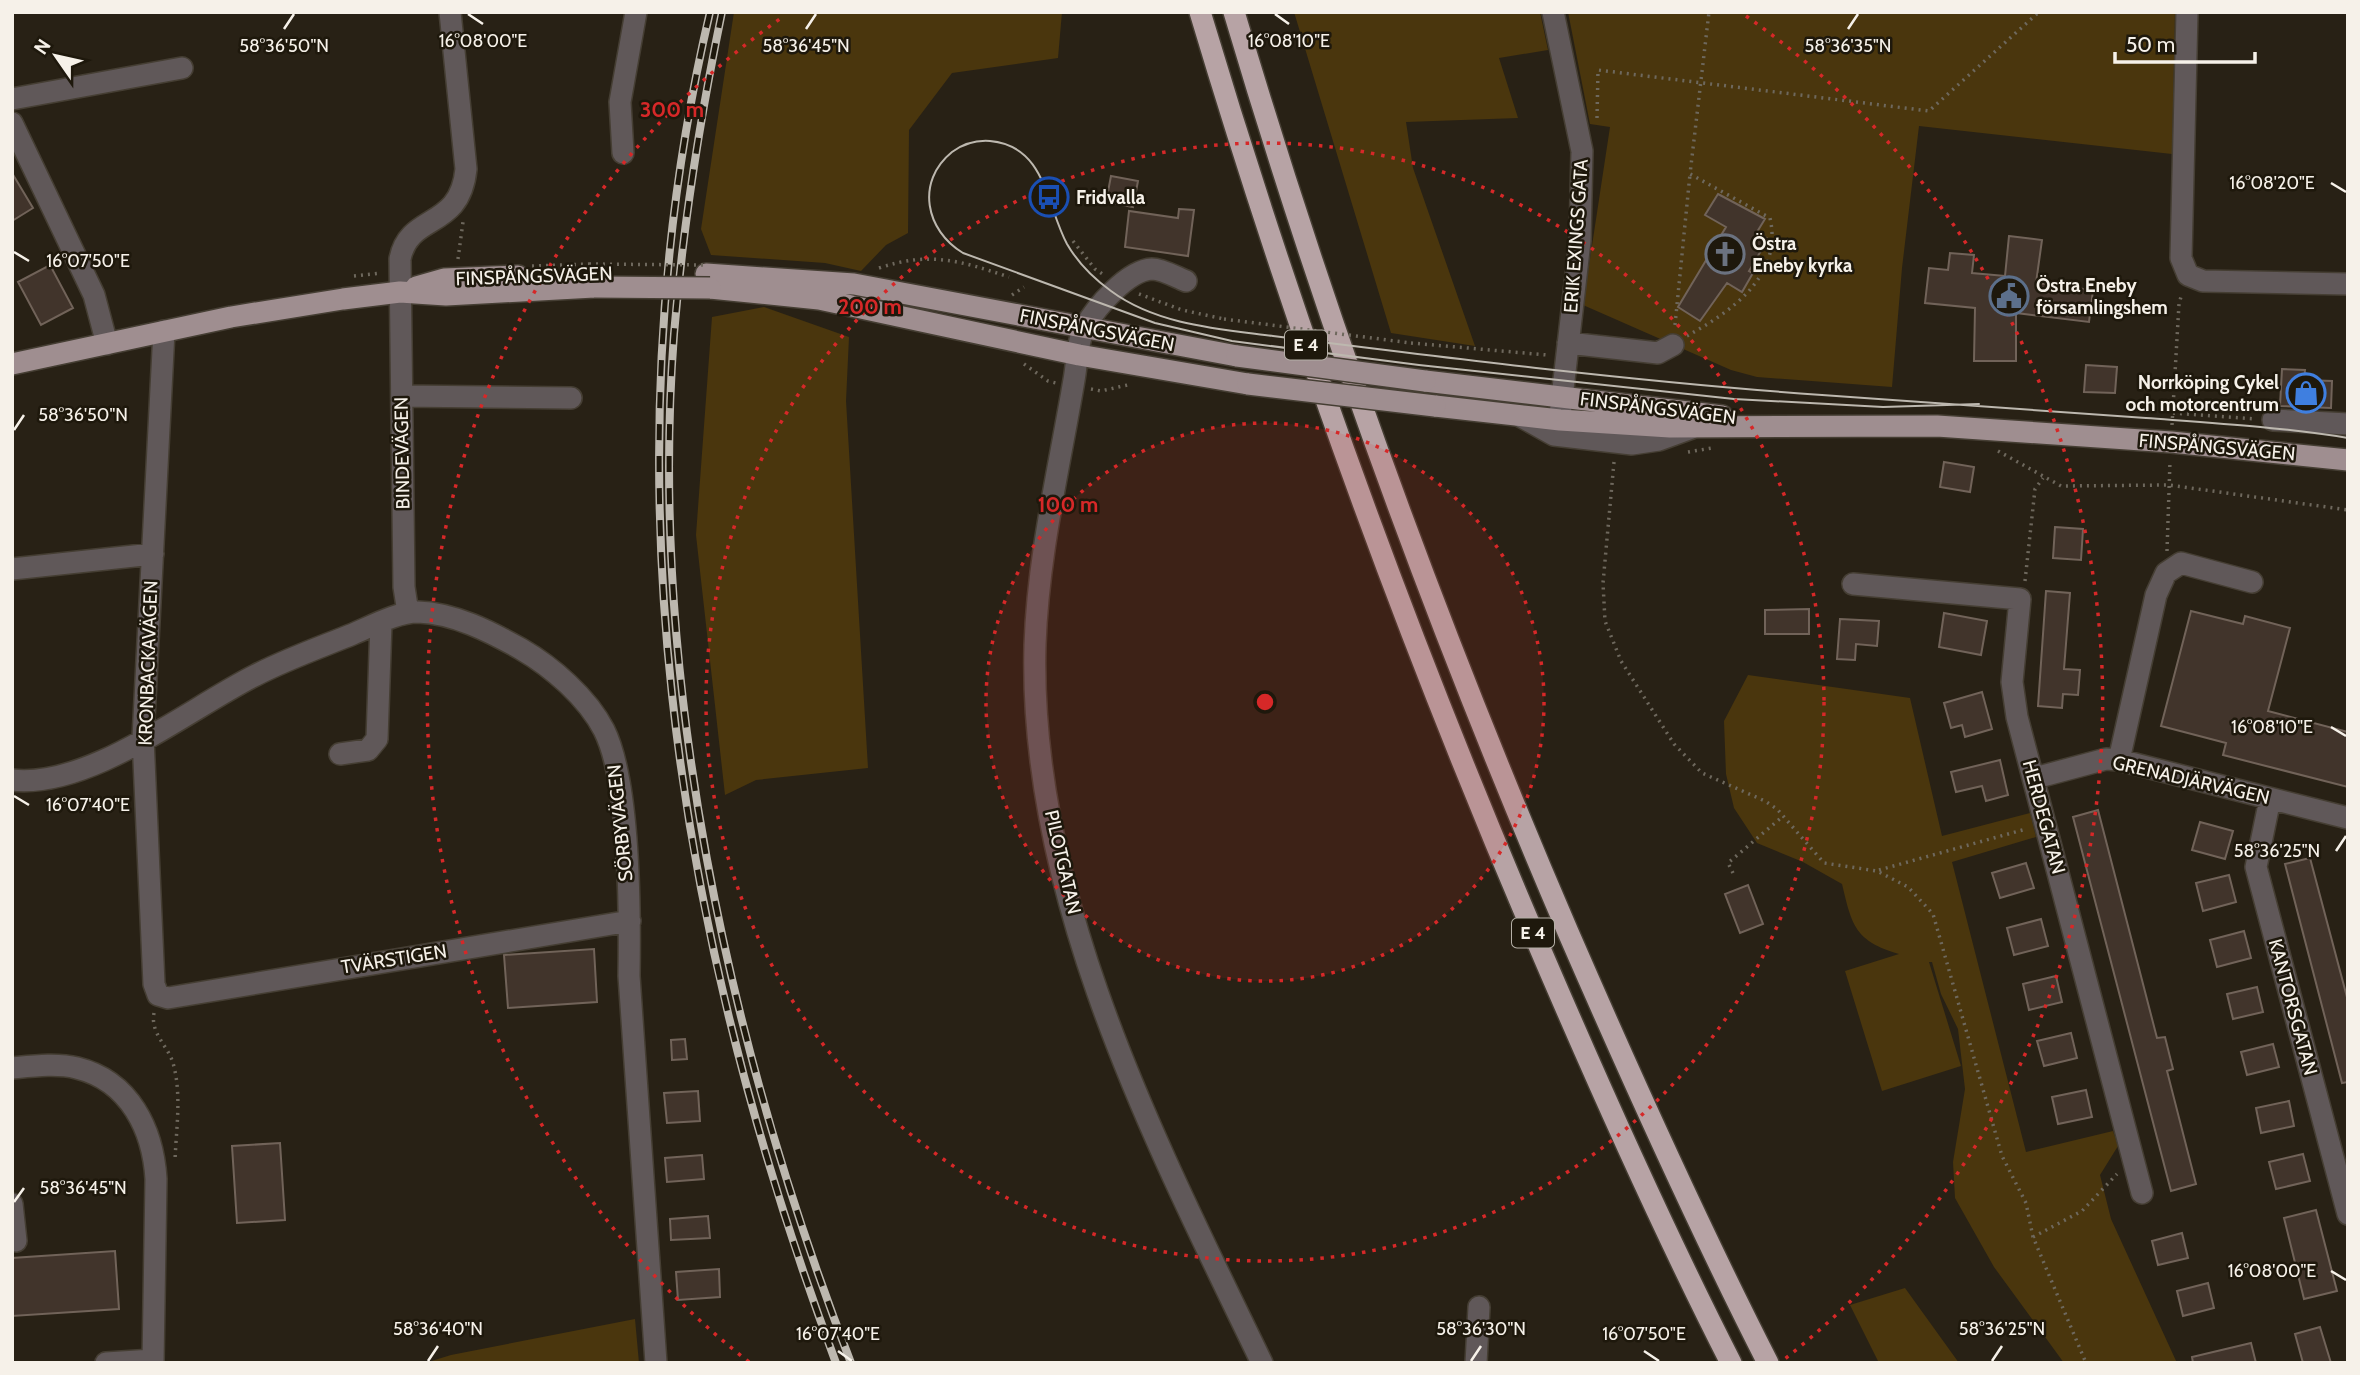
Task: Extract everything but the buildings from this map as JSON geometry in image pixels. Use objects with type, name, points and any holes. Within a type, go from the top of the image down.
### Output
[{"type":"highway","name":"E 4","points":[[1200,12],[1256,197],[1357,493],[1457,754],[1588,1062],[1731,1363]]},
{"type":"highway","name":"E 4","points":[[1234,12],[1297,219],[1386,476],[1487,742],[1619,1050],[1768,1363]]},
{"type":"main road","name":"FINSPÅNGSVÄGEN","points":[[12,363],[294,306],[400,292],[446,295],[592,274],[707,276],[855,284],[1237,356],[1793,424]]},
{"type":"main road","name":"FINSPÅNGSVÄGEN","points":[[707,276],[1079,355],[1248,384],[1520,416],[1695,427],[1793,424],[1950,427],[2183,443],[2348,460]]},
{"type":"street","points":[[450,12],[466,169],[461,196]]},
{"type":"street","points":[[623,153],[620,102],[636,12]]},
{"type":"street","name":"ERIK EXINGS GATA","points":[[1553,12],[1582,150],[1580,241],[1560,420]]},
{"type":"street","points":[[2187,12],[2182,258],[2188,275],[2203,281],[2348,284]]},
{"type":"street","points":[[12,99],[183,68]]},
{"type":"street","points":[[12,123],[94,295],[107,344]]},
{"type":"street","name":"BINDEVÄGEN","points":[[408,613],[404,587],[400,260],[407,241],[447,212],[461,196]]},
{"type":"street","points":[[1084,328],[1119,285],[1138,272],[1154,269],[1186,281]]},
{"type":"street","name":"PILOTGATAN","points":[[1084,328],[1041,558],[1035,688],[1046,788],[1080,936],[1126,1066],[1155,1138],[1262,1363]]},
{"type":"street","name":"KRONBACKAVÄGEN","points":[[158,995],[155,984],[143,738],[164,331]]},
{"type":"street","points":[[1567,350],[1658,352],[1672,345]]},
{"type":"street","points":[[402,396],[571,398]]},
{"type":"street","points":[[1520,416],[1554,435],[1632,444],[1658,440],[1695,427]]},
{"type":"street","points":[[2273,420],[2348,424]]},
{"type":"street","points":[[12,569],[153,554]]},
{"type":"street","points":[[2119,760],[2157,594],[2166,573],[2181,563],[2252,582]]},
{"type":"street","points":[[1853,584],[2020,599]]},
{"type":"street","name":"HERDEGATAN","points":[[2020,599],[2012,682],[2017,717],[2142,1193]]},
{"type":"street","name":"SÖRBYVÄGEN","points":[[12,780],[50,780],[76,771],[143,738],[255,675],[408,613],[439,614],[463,621],[514,645],[552,671],[589,708],[604,730],[618,778],[630,921],[629,976],[656,1363]]},
{"type":"street","points":[[340,754],[368,750],[377,739],[381,623]]},
{"type":"street","name":"GRENADJÄRVÄGEN","points":[[2035,778],[2106,759],[2119,760],[2348,818]]},
{"type":"street","name":"KANTORSGATAN","points":[[2270,799],[2256,867],[2348,1214]]},
{"type":"street","name":"TVÄRSTIGEN","points":[[158,995],[168,998],[630,921]]},
{"type":"street","points":[[12,1068],[41,1065],[78,1068],[110,1082],[130,1100],[146,1125],[154,1151],[156,1179],[153,1361],[106,1363]]},
{"type":"street","points":[[12,1204],[16,1241]]},
{"type":"street","points":[[1476,1363],[1479,1307]]},
{"type":"path","points":[[1672,345],[1709,12]]},
{"type":"path","points":[[1582,150],[1593,136],[1596,124],[1598,70],[1930,111],[2039,12]]},
{"type":"path","points":[[1672,345],[1722,316],[1748,295],[1772,247],[1770,218],[1690,174]]},
{"type":"path","points":[[458,270],[457,253],[465,215],[461,196]]},
{"type":"path","points":[[872,272],[904,261],[953,259],[1009,277]]},
{"type":"path","points":[[592,274],[707,276]]},
{"type":"path","points":[[2188,275],[2179,304],[2173,413],[2273,420]]},
{"type":"path","points":[[1224,319],[1411,343],[1567,350]]},
{"type":"path","points":[[1616,442],[1602,605],[1621,661],[1661,724],[1691,764],[1717,782],[1765,801],[1783,816],[1824,863],[1877,871],[1908,887],[1933,914],[2002,1156],[2026,1203],[2033,1237],[2086,1363]]},
{"type":"path","points":[[1680,453],[1719,446]]},
{"type":"path","points":[[1989,446],[2043,478],[2061,485],[2169,485],[2348,510]]},
{"type":"path","points":[[2020,599],[2027,574],[2035,489],[2043,478]]},
{"type":"path","points":[[2166,573],[2169,485]]},
{"type":"path","points":[[1733,873],[1728,863],[1783,816]]},
{"type":"path","points":[[1877,871],[2046,824]]},
{"type":"path","points":[[2033,1237],[2088,1206],[2132,1156]]},
{"type":"shaded area","points":[[734,12],[1062,12],[1058,58],[952,73],[909,130],[908,233],[886,245],[861,271],[825,263],[711,255],[701,229]]},
{"type":"shaded area","points":[[1294,12],[1540,12],[1548,50],[1499,58],[1518,118],[1406,122],[1413,168],[1475,346],[1391,333]]},
{"type":"shaded area","points":[[1568,12],[2175,12],[2172,154],[1919,126],[1902,268],[1892,387],[1757,377],[1731,370],[1583,305],[1610,127],[1590,124]]},
{"type":"shaded area","points":[[764,307],[849,337],[846,401],[868,768],[756,780],[725,795],[696,535],[712,317]]},
{"type":"shaded area","points":[[1748,675],[1910,698],[1942,836],[2030,813],[2036,837],[1952,862],[2026,1152],[2113,1131],[2118,1146],[2100,1175],[2111,1219],[2177,1363],[2064,1363],[1994,1267],[1955,1198],[1953,1162],[1965,1089],[1958,1029],[1941,994],[1932,962],[1929,962],[1961,1066],[1882,1091],[1845,971],[1899,954],[1873,943],[1858,930],[1849,911],[1842,884],[1803,862],[1757,843],[1734,808],[1726,774],[1724,721]]},
{"type":"shaded area","points":[[1905,1288],[1959,1363],[1879,1363],[1850,1305]]},
{"type":"shaded area","points":[[635,1319],[639,1363],[425,1363],[451,1355]]},
{"type":"tram line","points":[[1979,404],[1883,407],[1734,399],[1419,365],[1232,341],[1155,323],[963,253],[950,244],[940,232],[930,206],[929,191],[940,164],[956,149],[980,141],[1009,145],[1023,154],[1042,180],[1067,244],[1092,275],[1111,291],[1148,311],[1210,328],[1685,384],[1822,395],[1903,400],[1944,403],[1984,406],[2222,424],[2348,438]]},
{"type":"railway","points":[[710,12],[678,183],[662,354],[660,525],[672,696],[697,865],[733,1033],[780,1199],[836,1363]]},
{"type":"railway","points":[[722,12],[693,172],[674,334],[669,463],[673,594],[686,726],[707,858],[734,988],[768,1116],[807,1242],[851,1363]]},
{"type":"place","name":"Fridvalla","points":[[1049,197]]},
{"type":"place","name":"Östra Eneby kyrka","points":[[1725,254]]},
{"type":"place","name":"Östra Eneby församlingshem","points":[[2009,296]]},
{"type":"place","name":"Norrköping Cykel och motorcentrum","points":[[2306,393]]}]
